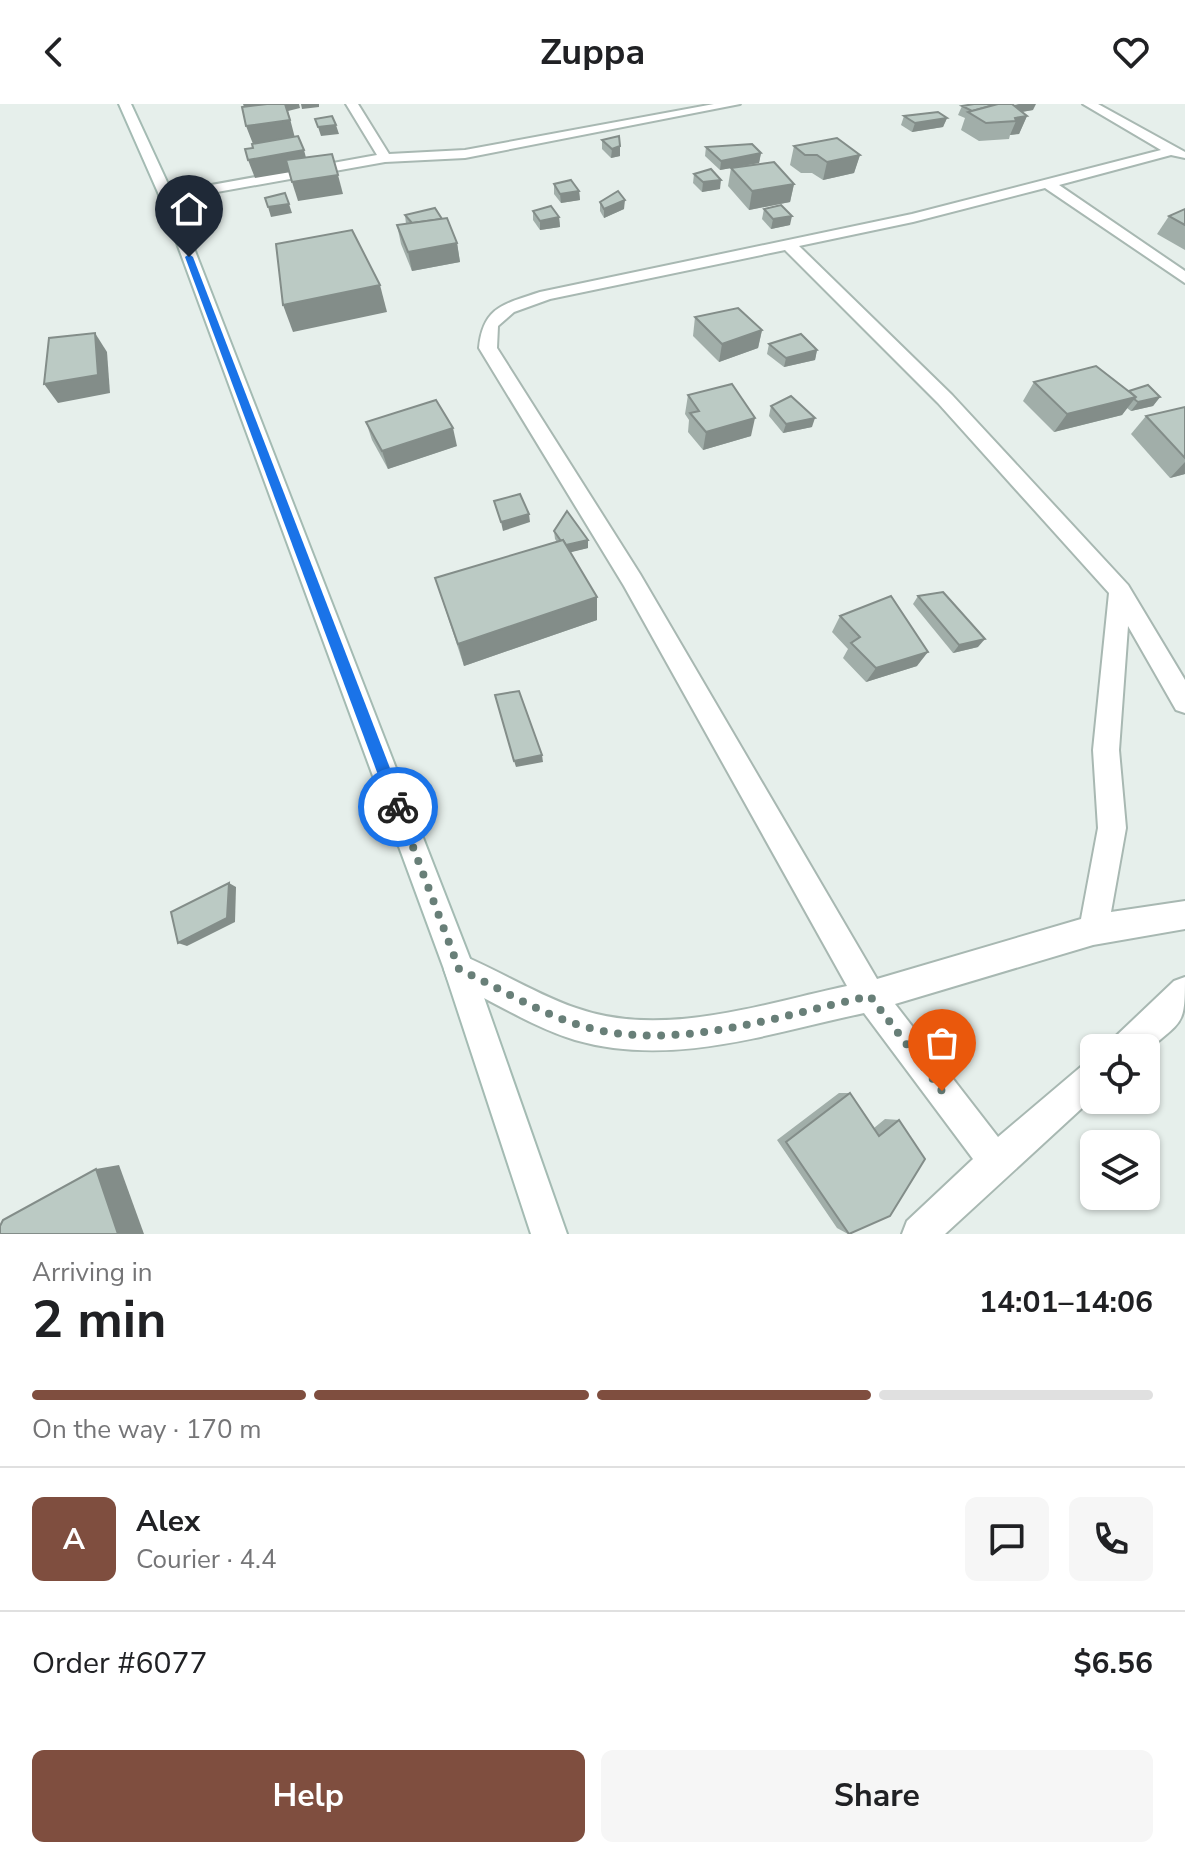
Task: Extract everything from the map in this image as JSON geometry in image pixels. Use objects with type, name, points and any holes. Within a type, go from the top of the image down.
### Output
[{"type":"street","points":[[125,104],[167,197],[459,969],[549,1234]]},
{"type":"street","points":[[352,104],[385,158]]},
{"type":"street","points":[[167,197],[385,158],[465,154],[734,104]]},
{"type":"street","points":[[1089,104],[1179,155]]},
{"type":"street","points":[[996,1161],[870,996],[632,580],[488,348],[490,325],[508,308],[546,295],[1179,155]]},
{"type":"street","points":[[1050,185],[1185,278]]},
{"type":"street","points":[[787,243],[945,399],[1120,591],[1185,702]]},
{"type":"street","points":[[1093,930],[1112,828],[1106,750],[1120,591]]},
{"type":"street","points":[[459,969],[575,1024],[635,1036],[697,1033],[870,996],[1093,930],[1185,915]]},
{"type":"street","points":[[1142,1034],[1185,992]]},
{"type":"street","points":[[920,1234],[996,1161],[1080,1088]]},
{"type":"building","points":[[285,104],[290,120],[246,126],[242,107]]},
{"type":"building","points":[[997,104],[972,111],[962,106]]},
{"type":"building","points":[[998,104],[1012,104],[1027,116],[1015,118],[1016,121],[986,123],[968,112]]},
{"type":"building","points":[[938,112],[947,118],[915,123],[904,116]]},
{"type":"building","points":[[332,116],[336,125],[318,127],[315,119]]},
{"type":"building","points":[[298,136],[304,150],[248,160],[245,149],[253,148],[252,144]]},
{"type":"building","points":[[619,136],[620,146],[612,149],[602,140]]},
{"type":"building","points":[[837,138],[860,155],[827,162],[817,155],[805,155],[794,146]]},
{"type":"building","points":[[752,144],[761,153],[721,161],[706,147]]},
{"type":"building","points":[[332,154],[338,175],[292,182],[286,160]]},
{"type":"building","points":[[774,162],[794,184],[752,191],[731,168]]},
{"type":"building","points":[[711,169],[721,180],[703,182],[694,174]]},
{"type":"building","points":[[571,180],[579,191],[560,194],[554,184]]},
{"type":"building","points":[[618,191],[625,200],[604,209],[600,202]]},
{"type":"building","points":[[285,193],[289,204],[268,207],[265,198]]},
{"type":"building","points":[[781,205],[792,216],[773,219],[764,209]]},
{"type":"building","points":[[551,206],[559,217],[540,221],[533,211]]},
{"type":"building","points":[[435,208],[442,219],[412,223],[405,215]]},
{"type":"building","points":[[1185,209],[1185,225],[1169,216]]},
{"type":"building","points":[[447,218],[457,243],[408,252],[397,225]]},
{"type":"building","points":[[352,230],[380,285],[283,305],[276,244]]},
{"type":"building","points":[[738,308],[762,330],[722,344],[695,317]]},
{"type":"building","points":[[95,333],[98,375],[44,384],[49,338]]},
{"type":"building","points":[[801,334],[817,350],[786,358],[769,344]]},
{"type":"building","points":[[1096,366],[1136,397],[1067,414],[1034,382]]},
{"type":"building","points":[[732,384],[755,418],[706,432],[690,413],[699,411],[688,395]]},
{"type":"building","points":[[1148,385],[1160,397],[1138,402],[1129,391]]},
{"type":"building","points":[[791,396],[815,418],[786,424],[771,406]]},
{"type":"building","points":[[436,400],[453,428],[382,451],[366,422]]},
{"type":"building","points":[[1185,407],[1185,458],[1146,416]]},
{"type":"building","points":[[520,494],[529,514],[501,522],[494,501]]},
{"type":"building","points":[[567,511],[588,540],[566,545],[561,541],[554,531]]},
{"type":"building","points":[[563,540],[597,597],[458,644],[435,578]]},
{"type":"building","points":[[943,592],[985,639],[959,645],[918,596]]},
{"type":"building","points":[[891,596],[928,652],[876,668],[851,643],[860,637],[840,616]]},
{"type":"building","points":[[519,691],[542,755],[514,761],[495,695]]},
{"type":"building","points":[[229,883],[227,918],[178,943],[171,912]]},
{"type":"building","points":[[850,1093],[879,1136],[899,1120],[925,1159],[890,1216],[849,1234],[786,1142]]},
{"type":"building","points":[[96,1169],[118,1234],[0,1234],[3,1220]]},
{"type":"way so far","points":[[398,807],[459,969],[575,1024],[635,1036],[697,1033],[870,996],[942,1091]]},
{"type":"route","points":[[189,257],[398,807]]}]
